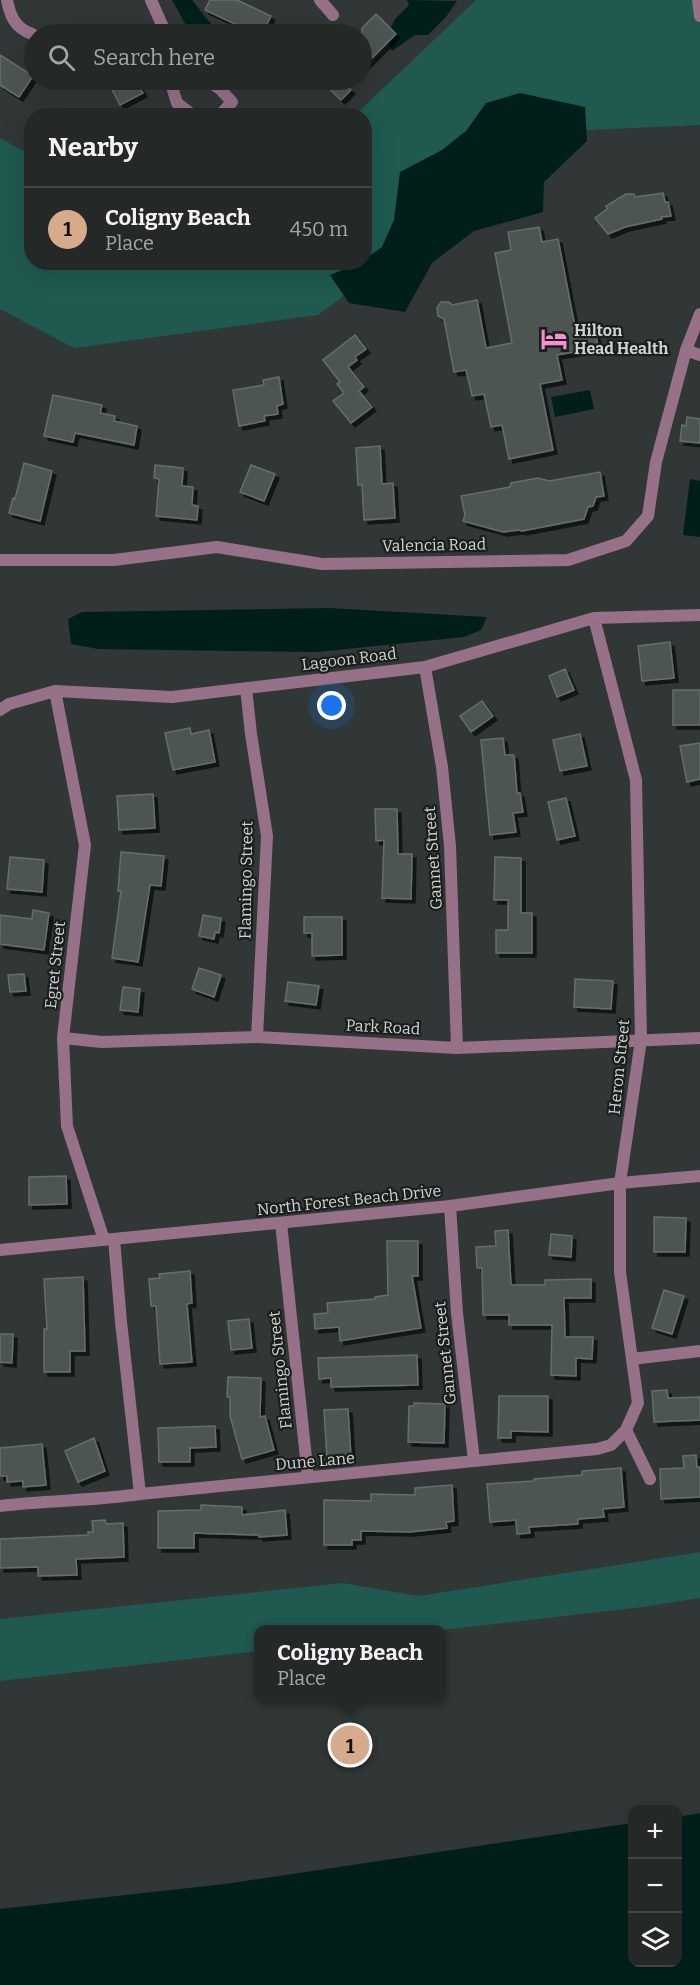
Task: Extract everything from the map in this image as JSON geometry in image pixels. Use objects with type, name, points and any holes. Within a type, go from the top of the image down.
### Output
[{"type":"street","points":[[7,0],[10,17],[24,32]]},
{"type":"street","points":[[151,0],[162,24]]},
{"type":"street","points":[[320,0],[333,15]]},
{"type":"street","points":[[698,0],[700,16]]},
{"type":"street","points":[[173,90],[177,103],[184,108]]},
{"type":"street","points":[[221,90],[232,102],[226,108]]},
{"type":"street","name":"Valencia Road","points":[[0,560],[114,560],[217,547],[322,564],[568,560],[626,541],[648,516],[656,462],[686,350],[700,314]]},
{"type":"street","points":[[686,350],[700,355]]},
{"type":"street","name":"Lagoon Road","points":[[0,710],[9,704],[55,691],[172,696],[425,667],[594,618],[700,615]]},
{"type":"street","name":"Heron Street","points":[[594,618],[636,780],[641,1040],[620,1183],[620,1272],[638,1403],[626,1430]]},
{"type":"street","name":"Gannet Street","points":[[425,667],[441,757],[450,846],[457,1048]]},
{"type":"street","name":"Flamingo Street","points":[[246,688],[267,836],[257,1037]]},
{"type":"street","name":"Egret Street","points":[[55,691],[85,845],[63,1038],[67,1126],[109,1239],[121,1322],[140,1494]]},
{"type":"street","name":"Park Road","points":[[63,1038],[102,1042],[257,1037],[457,1048],[700,1038]]},
{"type":"street","name":"North Forest Beach Drive","points":[[0,1250],[450,1206],[620,1183],[700,1176]]},
{"type":"street","name":"Gannet Street","points":[[450,1206],[457,1313],[474,1461]]},
{"type":"street","name":"Flamingo Street","points":[[281,1223],[308,1477]]},
{"type":"street","points":[[632,1359],[700,1351]]},
{"type":"street","points":[[626,1430],[650,1479]]},
{"type":"street","name":"Dune Lane","points":[[0,1506],[106,1499],[597,1449],[611,1445],[626,1430]]},
{"type":"green space","points":[[476,0],[700,0],[700,125],[568,131],[318,315],[74,348],[0,309],[0,138],[24,151],[24,270],[372,270],[372,108],[362,108]]},
{"type":"green space","points":[[700,1552],[700,1598],[643,1607],[446,1630],[446,1625],[254,1625],[254,1651],[0,1681],[0,1619],[343,1583],[418,1596]]},
{"type":"shaded area","points":[[172,0],[192,0],[211,24],[185,24]]},
{"type":"shaded area","points":[[407,0],[457,1],[446,17],[428,35],[415,35],[392,51],[386,37],[395,19],[409,5]]},
{"type":"shaded area","points":[[520,93],[585,107],[587,141],[544,182],[543,212],[474,231],[432,263],[405,312],[349,303],[330,275],[342,270],[372,270],[372,254],[382,247],[394,220],[400,172],[442,150],[466,131],[486,103]]},
{"type":"shaded area","points":[[590,390],[594,409],[555,417],[551,397]]},
{"type":"shaded area","points":[[690,479],[700,481],[700,537],[683,535]]},
{"type":"shaded area","points":[[329,608],[487,617],[481,630],[464,637],[317,652],[98,649],[71,644],[68,619],[82,612]]},
{"type":"shaded area","points":[[700,1813],[700,1985],[0,1985],[0,1909],[225,1884],[628,1824],[628,1967],[682,1967],[682,1816]]},
{"type":"building","points":[[210,0],[237,0],[271,16],[267,24],[235,24],[205,10]]},
{"type":"building","points":[[376,14],[396,34],[372,58],[372,24],[366,24]]},
{"type":"building","points":[[0,55],[24,70],[24,90],[19,97],[0,85]]},
{"type":"building","points":[[112,90],[141,90],[143,93],[120,105]]},
{"type":"building","points":[[330,90],[351,90],[341,100]]},
{"type":"building","points":[[663,193],[671,216],[625,227],[608,234],[595,218],[607,209],[606,206],[626,194],[634,194],[635,197]]},
{"type":"building","name":"Hilton Head Health","points":[[539,227],[542,242],[558,239],[576,332],[595,328],[598,348],[557,355],[562,380],[540,384],[553,450],[509,459],[502,425],[491,427],[484,394],[472,396],[466,370],[454,372],[444,319],[438,316],[437,308],[441,302],[449,302],[452,305],[477,300],[486,348],[512,343],[495,253],[511,250],[508,232]]},
{"type":"building","points":[[355,335],[366,349],[355,357],[357,360],[348,367],[364,387],[359,391],[372,407],[351,423],[333,401],[344,393],[337,384],[340,382],[323,360]]},
{"type":"building","points":[[279,377],[283,404],[277,406],[278,414],[264,416],[265,421],[239,426],[233,390],[264,385],[263,380]]},
{"type":"building","points":[[53,395],[102,405],[100,413],[115,416],[114,421],[137,426],[134,445],[75,433],[73,442],[44,436]]},
{"type":"building","points":[[687,417],[700,419],[700,443],[680,441],[682,425],[686,426]]},
{"type":"building","points":[[380,446],[382,484],[393,483],[395,518],[364,520],[362,485],[358,485],[356,448]]},
{"type":"building","points":[[24,463],[52,471],[40,521],[9,513]]},
{"type":"building","points":[[155,465],[183,468],[182,486],[193,487],[192,505],[198,506],[197,520],[156,516],[159,479],[154,478]]},
{"type":"building","points":[[251,465],[275,474],[264,501],[240,492]]},
{"type":"building","points":[[600,472],[604,496],[596,497],[593,506],[588,507],[584,519],[522,531],[503,532],[463,521],[465,515],[461,496],[510,487],[511,483],[538,478],[549,481]]},
{"type":"building","points":[[670,642],[674,678],[642,681],[638,646]]},
{"type":"building","points":[[565,669],[574,690],[557,697],[549,676]]},
{"type":"building","points":[[673,690],[700,690],[700,725],[673,725]]},
{"type":"building","points":[[482,701],[493,716],[471,732],[460,716]]},
{"type":"building","points":[[190,728],[191,734],[209,730],[215,762],[173,770],[165,733]]},
{"type":"building","points":[[580,734],[587,766],[560,771],[553,740]]},
{"type":"building","points":[[503,738],[505,755],[514,755],[517,793],[520,793],[523,812],[513,813],[516,832],[490,835],[481,740]]},
{"type":"building","points":[[700,743],[700,779],[687,782],[680,746]]},
{"type":"building","points":[[153,794],[155,828],[119,830],[117,796]]},
{"type":"building","points":[[566,798],[575,836],[557,840],[548,802]]},
{"type":"building","points":[[375,809],[397,809],[398,854],[412,854],[411,899],[382,898],[384,840],[376,841]]},
{"type":"building","points":[[121,852],[164,856],[161,886],[150,885],[138,962],[112,958],[121,891],[118,891]]},
{"type":"building","points":[[10,857],[44,860],[42,892],[7,889]]},
{"type":"building","points":[[495,857],[521,858],[521,913],[532,913],[532,953],[496,953],[496,930],[508,930],[508,900],[494,900]]},
{"type":"building","points":[[33,910],[49,913],[44,950],[0,944],[0,915],[32,919]]},
{"type":"building","points":[[203,915],[221,918],[219,933],[215,932],[214,939],[199,936]]},
{"type":"building","points":[[304,917],[342,917],[342,955],[312,956],[312,933],[304,933]]},
{"type":"building","points":[[199,968],[221,975],[214,997],[192,989]]},
{"type":"building","points":[[24,974],[26,991],[10,992],[8,975]]},
{"type":"building","points":[[575,979],[613,981],[611,1009],[574,1007]]},
{"type":"building","points":[[288,982],[319,986],[316,1005],[285,1001]]},
{"type":"building","points":[[123,987],[140,989],[138,1012],[120,1010]]},
{"type":"building","points":[[66,1176],[67,1204],[29,1205],[29,1177]]},
{"type":"building","points":[[654,1217],[686,1218],[685,1252],[654,1252]]},
{"type":"building","points":[[508,1230],[511,1285],[545,1285],[545,1280],[591,1279],[591,1298],[564,1298],[565,1337],[593,1337],[592,1359],[576,1358],[576,1376],[551,1375],[552,1325],[509,1325],[509,1315],[483,1315],[482,1268],[477,1268],[476,1247],[496,1246],[495,1231]]},
{"type":"building","points":[[551,1234],[572,1236],[571,1257],[549,1255]]},
{"type":"building","points":[[387,1241],[418,1241],[418,1276],[412,1276],[421,1328],[340,1341],[339,1327],[315,1329],[314,1314],[328,1313],[327,1303],[375,1299],[375,1297],[388,1295]]},
{"type":"building","points":[[190,1271],[192,1303],[187,1304],[192,1362],[160,1364],[156,1306],[151,1306],[149,1279],[160,1278],[159,1274]]},
{"type":"building","points":[[83,1277],[85,1351],[70,1351],[70,1372],[44,1372],[44,1329],[47,1329],[44,1279]]},
{"type":"building","points":[[664,1290],[684,1296],[672,1334],[652,1328]]},
{"type":"building","points":[[249,1319],[252,1348],[231,1350],[228,1321]]},
{"type":"building","points":[[0,1334],[13,1334],[12,1363],[0,1362]]},
{"type":"building","points":[[417,1355],[418,1385],[331,1387],[331,1378],[319,1379],[318,1358]]},
{"type":"building","points":[[228,1377],[261,1378],[260,1417],[265,1416],[274,1450],[242,1459],[230,1416],[230,1397],[227,1397]]},
{"type":"building","points":[[667,1390],[668,1398],[700,1397],[700,1420],[654,1422],[652,1391]]},
{"type":"building","points":[[499,1396],[548,1396],[548,1432],[511,1431],[511,1438],[498,1438]]},
{"type":"building","points":[[414,1403],[445,1404],[444,1443],[408,1442],[409,1406],[414,1406]]},
{"type":"building","points":[[348,1409],[351,1457],[327,1458],[324,1410]]},
{"type":"building","points":[[215,1426],[216,1447],[190,1448],[190,1462],[159,1462],[158,1428]]},
{"type":"building","points":[[94,1438],[105,1471],[78,1482],[65,1451]]},
{"type":"building","points":[[42,1444],[46,1485],[23,1487],[23,1481],[7,1482],[7,1476],[0,1476],[0,1448]]},
{"type":"building","points":[[696,1455],[697,1467],[700,1467],[700,1497],[661,1499],[660,1469],[684,1468],[683,1456]]},
{"type":"building","points":[[621,1468],[624,1507],[603,1509],[604,1517],[578,1519],[578,1524],[529,1527],[530,1533],[517,1534],[516,1520],[490,1522],[487,1484],[534,1481],[534,1479],[582,1475],[582,1471]]},
{"type":"building","points":[[452,1485],[454,1521],[446,1522],[447,1528],[410,1532],[361,1531],[361,1540],[352,1540],[352,1545],[324,1545],[324,1500],[371,1501],[371,1494],[415,1495],[415,1488]]},
{"type":"building","points":[[201,1505],[242,1507],[242,1515],[285,1510],[287,1535],[259,1537],[259,1535],[194,1533],[194,1548],[158,1548],[158,1511],[201,1510]]},
{"type":"building","points":[[105,1520],[106,1524],[123,1523],[124,1557],[76,1559],[77,1575],[38,1576],[38,1567],[0,1568],[0,1539],[88,1535],[88,1532],[93,1532],[92,1521]]},
{"type":"place","name":"Hilton Head Health","points":[[554,339]]},
{"type":"place","name":"Coligny Beach","points":[[350,1745]]}]
